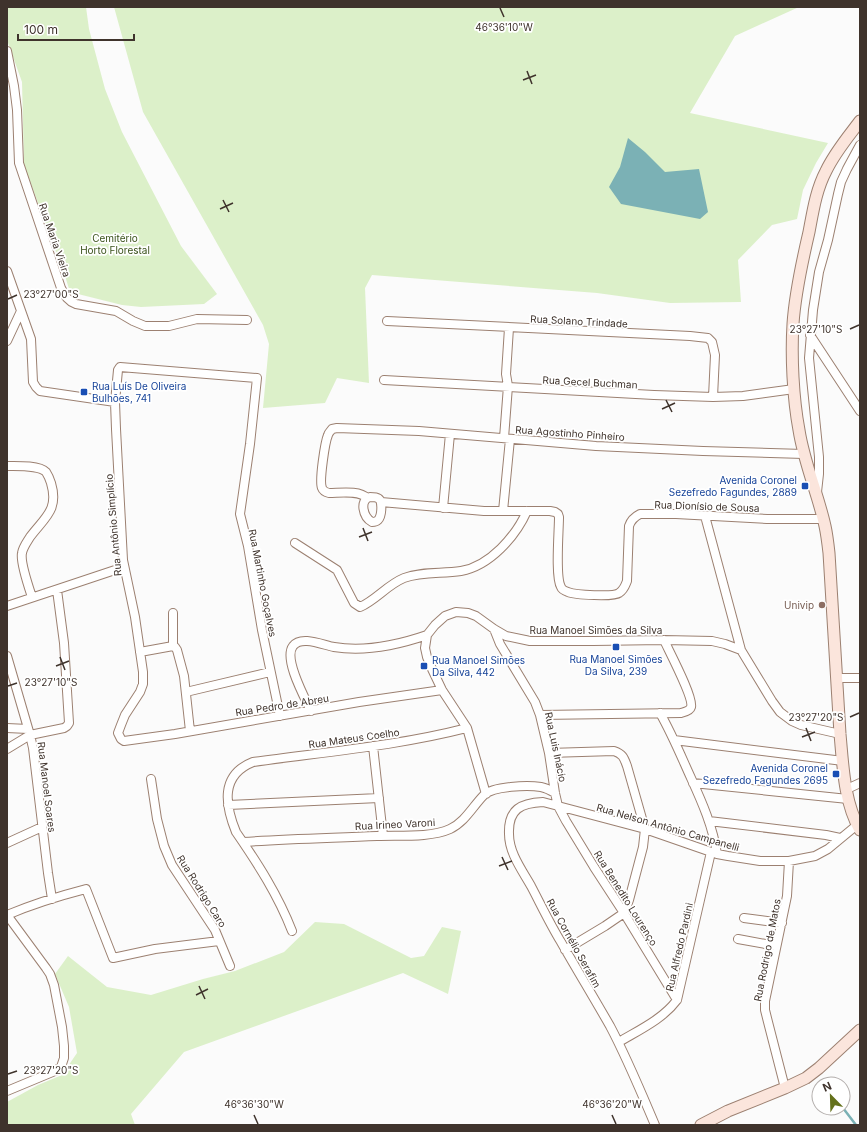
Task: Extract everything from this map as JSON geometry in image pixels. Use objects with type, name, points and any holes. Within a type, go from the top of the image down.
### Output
[{"type":"main road","points":[[859,828],[847,794],[843,761],[840,734],[830,560],[825,526],[804,454],[799,430],[794,388],[793,324],[800,274],[818,191],[826,171],[837,151],[860,121]]},
{"type":"main road","points":[[701,1125],[728,1110],[801,1081],[826,1062],[860,1030]]},
{"type":"street","name":"Rua Maria Vieira","points":[[7,51],[17,110],[19,163],[61,288],[67,300],[76,304],[116,311],[145,326],[169,326],[198,319],[247,320]]},
{"type":"street","points":[[816,495],[819,474],[809,358],[813,310],[819,272],[841,182],[860,145]]},
{"type":"street","points":[[7,271],[29,330],[34,382],[36,387],[40,391],[55,394],[115,402]]},
{"type":"street","points":[[7,341],[21,311]]},
{"type":"street","name":"Rua Solano Trindade","points":[[387,322],[708,338],[712,342],[715,355],[713,397]]},
{"type":"street","points":[[503,512],[507,439],[508,386],[506,374],[509,328]]},
{"type":"street","points":[[810,335],[860,411]]},
{"type":"street","name":"Rua Antônio Simplício","points":[[124,741],[118,733],[125,715],[140,692],[143,672],[135,617],[124,567],[115,402],[118,370],[122,366],[257,378]]},
{"type":"street","name":"Rua Martinho Goçalves","points":[[257,378],[252,429],[240,514],[252,564],[262,630],[270,672],[276,691],[280,716]]},
{"type":"street","name":"Rua Gecel Buchman","points":[[384,380],[508,386],[654,396],[734,397],[794,388]]},
{"type":"street","name":"Rua Agostinho Pinheiro","points":[[367,498],[358,493],[329,493],[322,489],[321,476],[327,440],[330,431],[334,428],[404,430],[596,446],[719,452],[804,454]]},
{"type":"street","points":[[443,508],[450,434]]},
{"type":"street","points":[[7,466],[33,467],[46,472],[53,490],[54,497],[52,509],[26,542],[22,553],[32,597]]},
{"type":"street","points":[[381,502],[380,517],[375,522],[372,522],[366,518],[364,506],[364,501],[370,497],[375,497],[381,502],[443,508],[503,512],[527,511]]},
{"type":"street","points":[[295,543],[324,560],[337,570],[354,603],[360,607],[405,578],[427,573],[461,571],[474,568],[482,564],[517,530],[527,511]]},
{"type":"street","name":"Rua Dionísio de Sousa","points":[[527,511],[555,512],[558,514],[558,580],[563,590],[574,594],[610,595],[618,595],[625,588],[629,526],[635,516],[642,514],[676,514],[767,518],[823,518]]},
{"type":"street","points":[[705,516],[740,650],[780,712],[792,722],[840,734]]},
{"type":"street","points":[[7,606],[124,567]]},
{"type":"street","points":[[7,728],[29,732],[64,728],[68,726],[64,643],[57,590]]},
{"type":"street","name":"Rua Manoel Simões da Silva","points":[[427,635],[434,625],[445,616],[456,612],[468,613],[476,616],[506,636],[530,641],[712,641],[740,650]]},
{"type":"street","points":[[173,613],[173,646],[176,648],[181,662],[190,730]]},
{"type":"street","name":"Rua Luis Inácio","points":[[494,629],[500,644],[535,702],[540,714],[549,753],[558,806]]},
{"type":"street","points":[[311,711],[291,663],[291,651],[296,643],[305,640],[331,647],[347,649],[396,643],[427,635],[425,648],[426,657],[442,690],[467,728],[486,794]]},
{"type":"street","points":[[540,714],[680,713],[690,710],[692,706],[690,696],[664,640]]},
{"type":"street","points":[[140,652],[173,646]]},
{"type":"street","name":"Rua Manoel Soares","points":[[7,656],[29,732],[52,899]]},
{"type":"street","points":[[186,692],[270,672]]},
{"type":"street","points":[[837,678],[860,678]]},
{"type":"street","name":"Rua Pedro de Abreu","points":[[124,741],[359,702],[442,690]]},
{"type":"street","points":[[660,713],[674,740],[709,821],[714,853]]},
{"type":"street","name":"Rua Mateus Coelho","points":[[228,805],[228,787],[232,777],[245,766],[253,762],[373,746],[427,737],[467,728]]},
{"type":"street","points":[[7,749],[29,732]]},
{"type":"street","points":[[674,740],[843,761]]},
{"type":"street","points":[[373,746],[384,836]]},
{"type":"street","points":[[549,753],[614,751],[620,753],[624,757],[627,766],[645,829],[643,847],[634,883],[624,913],[565,950]]},
{"type":"street","name":"Rua Rodrigo Caro","points":[[151,780],[156,819],[164,846],[172,865],[209,919],[230,966]]},
{"type":"street","points":[[693,783],[847,794],[860,783]]},
{"type":"street","name":"Rua Irineo Varoni","points":[[243,842],[423,835],[449,829],[467,815],[486,794],[501,788],[531,786],[541,787],[555,793]]},
{"type":"street","points":[[292,931],[275,892],[236,832],[228,805],[380,798]]},
{"type":"street","name":"Rua Cornélio Serafim","points":[[558,806],[543,802],[523,805],[517,809],[512,815],[508,835],[514,856],[565,950],[618,1042],[655,1125]]},
{"type":"street","name":"Rua Nelson Antônio Campanelli","points":[[558,806],[645,829],[714,853],[760,861],[789,861],[806,859],[821,854],[840,838],[859,828]]},
{"type":"street","name":"Rua Benedito Lourenço","points":[[558,806],[594,867],[677,1000]]},
{"type":"street","points":[[709,821],[840,838]]},
{"type":"street","points":[[7,843],[42,827]]},
{"type":"street","name":"Rua Alfredo Pardini","points":[[618,1042],[671,1008],[677,1000],[714,853]]},
{"type":"street","name":"Rua Rodrigo de Matos","points":[[785,1088],[765,1010],[766,994],[787,896],[789,861]]},
{"type":"street","points":[[7,1091],[55,1072],[61,1067],[64,1058],[62,1027],[53,980],[46,968],[7,915],[86,889],[113,958],[155,949],[219,941]]},
{"type":"street","points":[[744,918],[782,922]]},
{"type":"street","points":[[738,939],[776,946]]},
{"type":"green space","name":"Cemitério Horto Florestal","points":[[7,7],[86,7],[89,29],[105,89],[122,132],[181,246],[217,294],[204,304],[141,307],[122,305],[70,292],[24,165],[22,82],[7,40]]},
{"type":"green space","points":[[114,7],[799,7],[735,36],[690,113],[828,143],[816,163],[803,190],[797,219],[772,225],[738,260],[741,302],[670,303],[597,293],[372,275],[365,288],[369,383],[337,378],[325,403],[263,408],[269,344],[263,325],[143,112]]},
{"type":"green space","points":[[315,922],[344,924],[411,958],[424,956],[442,927],[461,931],[448,994],[403,973],[184,1052],[131,1114],[135,1125],[7,1125],[7,1102],[38,1085],[62,1075],[77,1053],[69,1007],[55,974],[68,956],[107,987],[151,995],[235,971],[284,952]]},
{"type":"water","points":[[628,138],[665,172],[699,169],[708,212],[700,219],[621,204],[609,187],[620,167]]},
{"type":"waterway","points":[[849,1116],[856,1125]]},
{"type":"place","name":"Rua Luís De Oliveira Bulhões, 741","points":[[84,392]]},
{"type":"place","name":"Avenida Coronel Sezefredo Fagundes, 2889","points":[[805,486]]},
{"type":"place","name":"Univip","points":[[822,605]]},
{"type":"place","name":"Rua Manoel Simões Da Silva, 239","points":[[616,647]]},
{"type":"place","name":"Rua Manoel Simões Da Silva, 442","points":[[424,666]]},
{"type":"place","name":"Avenida Coronel Sezefredo Fagundes 2695","points":[[836,774]]}]
